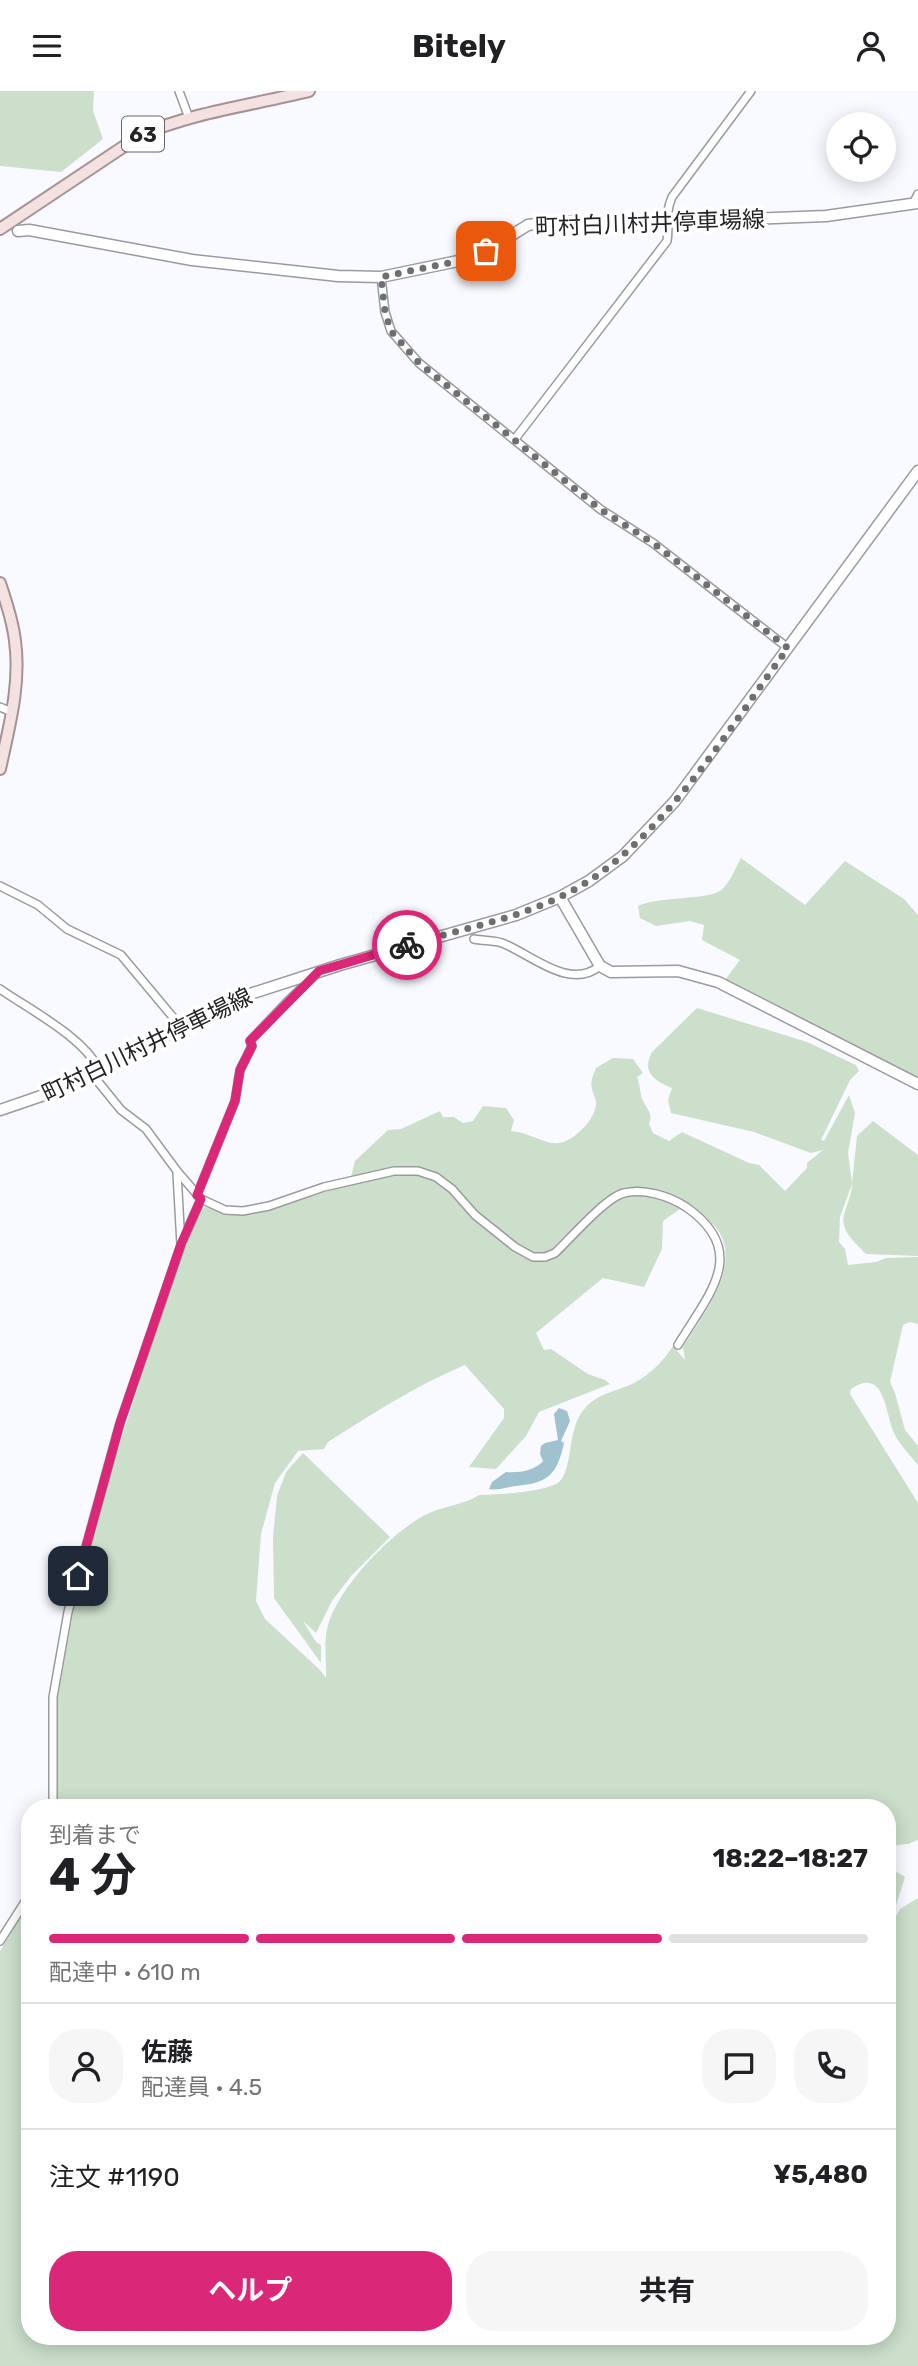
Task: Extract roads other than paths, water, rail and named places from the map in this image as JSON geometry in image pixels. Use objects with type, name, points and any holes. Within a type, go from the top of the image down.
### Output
[{"type":"main road","name":"63","points":[[0,229],[141,135],[163,125],[309,91]]},
{"type":"main road","name":"町村白川村井停車場線","points":[[18,231],[29,230],[192,260],[338,276],[381,277],[463,260],[486,251],[527,225],[550,222],[667,222],[826,216],[916,200]]},
{"type":"main road","name":"町村白川村井停車場線","points":[[0,1110],[44,1095],[250,994],[319,971],[516,915],[560,897],[589,881],[623,856],[660,818],[699,770],[918,471]]},
{"type":"main road","points":[[0,583],[15,641],[17,667],[12,712],[0,769]]},
{"type":"main road","points":[[560,897],[600,965],[611,972],[678,971],[718,982],[918,1084]]},
{"type":"street","points":[[179,91],[189,118]]},
{"type":"street","points":[[514,439],[667,241],[666,212],[672,197],[751,91]]},
{"type":"street","points":[[381,277],[385,312],[391,331],[419,363],[600,509],[653,543],[788,648]]},
{"type":"street","points":[[0,707],[12,712]]},
{"type":"street","points":[[0,886],[38,905],[67,929],[121,955],[181,1028]]},
{"type":"street","points":[[474,939],[502,943],[553,969],[580,975],[591,973],[600,965]]},
{"type":"street","points":[[53,1799],[53,1697],[68,1612],[120,1423],[181,1244],[235,1101],[240,1070],[252,1046],[250,1041],[319,971]]},
{"type":"street","points":[[0,989],[55,1026],[86,1051],[95,1071],[121,1110],[146,1129],[199,1197],[225,1210],[269,1206],[324,1187],[394,1171],[418,1171],[436,1177],[452,1189],[475,1215],[515,1247],[533,1257],[545,1257],[555,1253],[605,1204],[622,1193],[645,1192],[666,1197],[696,1214],[708,1226],[716,1236],[721,1256],[716,1282],[678,1345]]},
{"type":"street","points":[[177,1171],[181,1244]]},
{"type":"street","points":[[0,1941],[21,1908]]},
{"type":"water","points":[[559,1408],[567,1411],[570,1421],[561,1441],[564,1443],[554,1470],[536,1483],[489,1489],[492,1482],[506,1472],[526,1471],[543,1461],[541,1446],[558,1440],[554,1414]]}]
